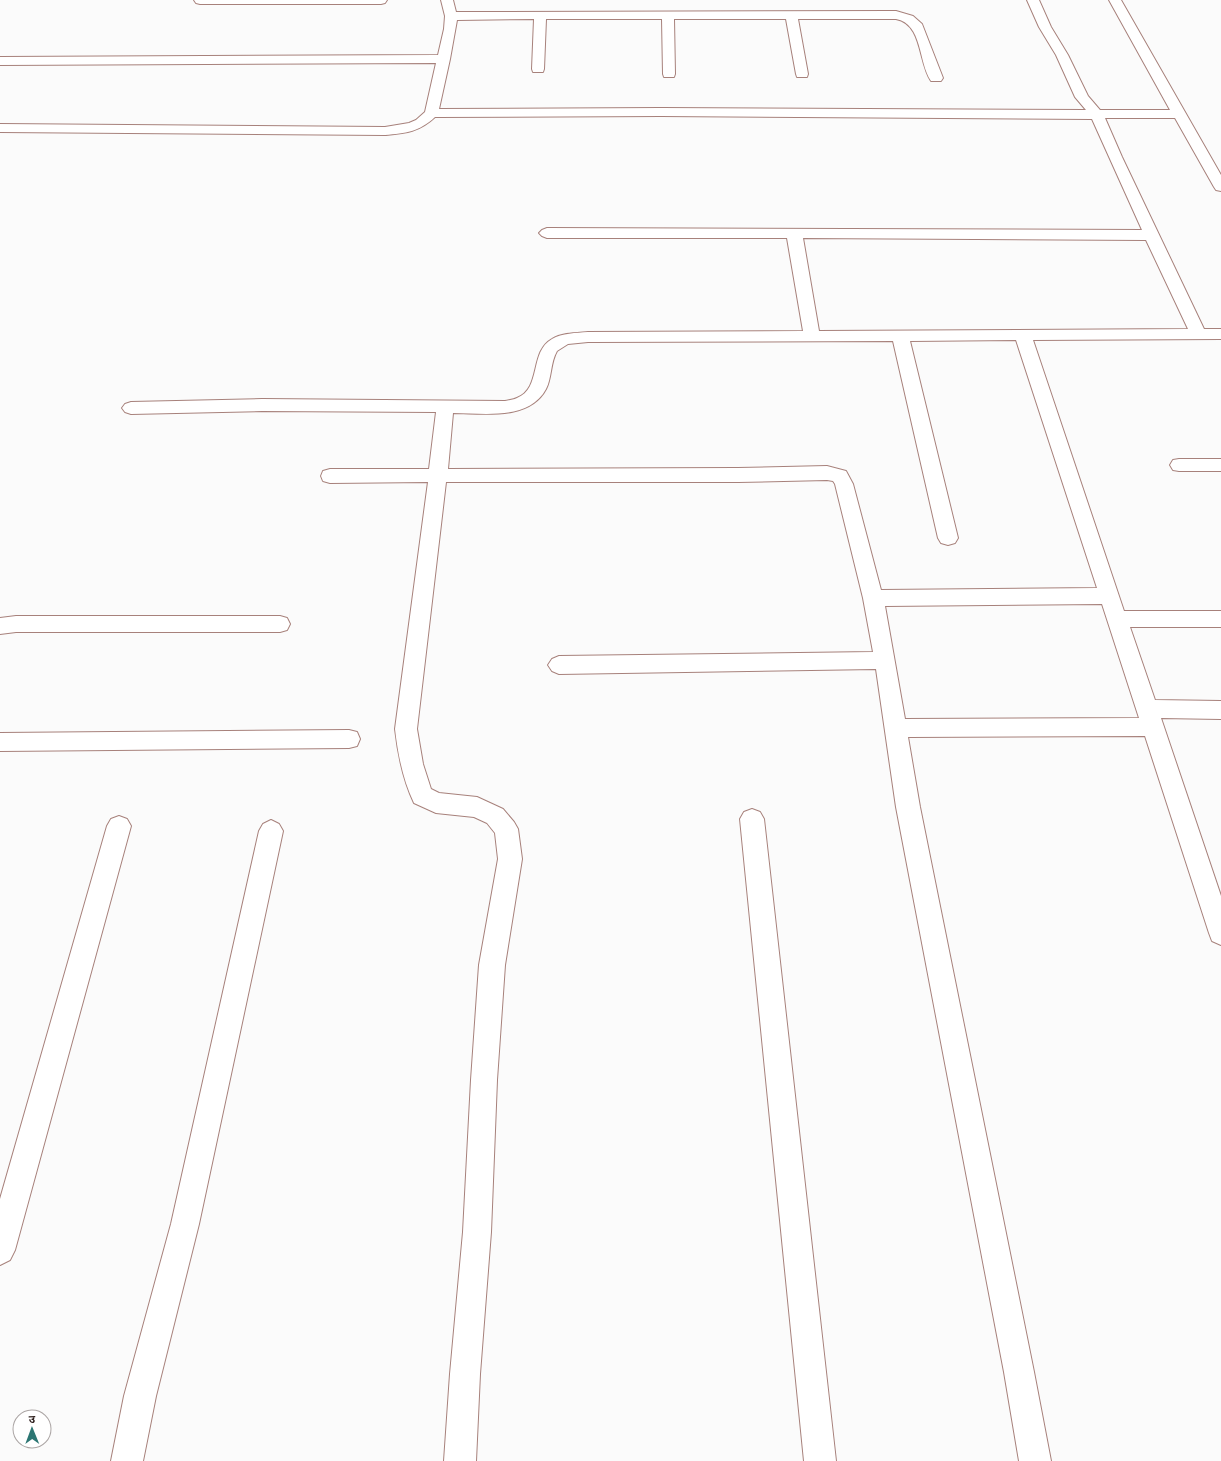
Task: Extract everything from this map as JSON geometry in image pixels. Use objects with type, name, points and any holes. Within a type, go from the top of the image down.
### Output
[{"type":"street","points":[[200,0],[381,0]]},
{"type":"street","points":[[0,128],[385,131],[414,126],[421,123],[431,113],[444,60],[451,16],[446,0]]},
{"type":"street","points":[[1033,0],[1045,27],[1062,54],[1082,97],[1097,115],[1199,335]]},
{"type":"street","points":[[1115,0],[1221,187]]},
{"type":"street","points":[[668,15],[669,74]]},
{"type":"street","points":[[791,15],[802,74]]},
{"type":"street","points":[[451,16],[896,15],[914,20],[918,27],[936,78]]},
{"type":"street","points":[[538,70],[540,16]]},
{"type":"street","points":[[0,61],[444,60]]},
{"type":"street","points":[[431,113],[1180,114]]},
{"type":"street","points":[[1203,156],[1221,156]]},
{"type":"street","points":[[547,233],[1152,235]]},
{"type":"street","points":[[794,233],[812,337]]},
{"type":"street","points":[[131,408],[262,406],[505,407],[526,401],[537,392],[543,375],[546,354],[550,348],[556,343],[570,339],[588,337],[667,335],[812,337],[900,335],[1023,336],[1221,334]]},
{"type":"street","points":[[900,335],[948,538]]},
{"type":"street","points":[[1023,336],[1149,718],[1219,921]]},
{"type":"street","points":[[445,407],[438,476],[406,730],[409,753],[415,779],[422,796],[436,803],[477,807],[495,816],[506,829],[510,859],[492,966],[484,1080],[477,1232],[465,1374],[460,1461]]},
{"type":"street","points":[[1178,465],[1221,465]]},
{"type":"street","points":[[330,476],[738,475],[827,473],[839,476],[844,484],[873,598],[908,808],[1018,1364],[1035,1461]]},
{"type":"street","points":[[873,598],[1110,596]]},
{"type":"street","points":[[1117,619],[1221,619]]},
{"type":"street","points":[[0,626],[16,624],[280,624]]},
{"type":"street","points":[[559,666],[884,660]]},
{"type":"street","points":[[895,728],[1149,718],[1221,710]]},
{"type":"street","points":[[0,742],[349,739]]},
{"type":"street","points":[[752,819],[820,1461]]},
{"type":"street","points":[[0,1250],[119,826]]},
{"type":"street","points":[[127,1461],[140,1396],[185,1224],[271,831]]}]
